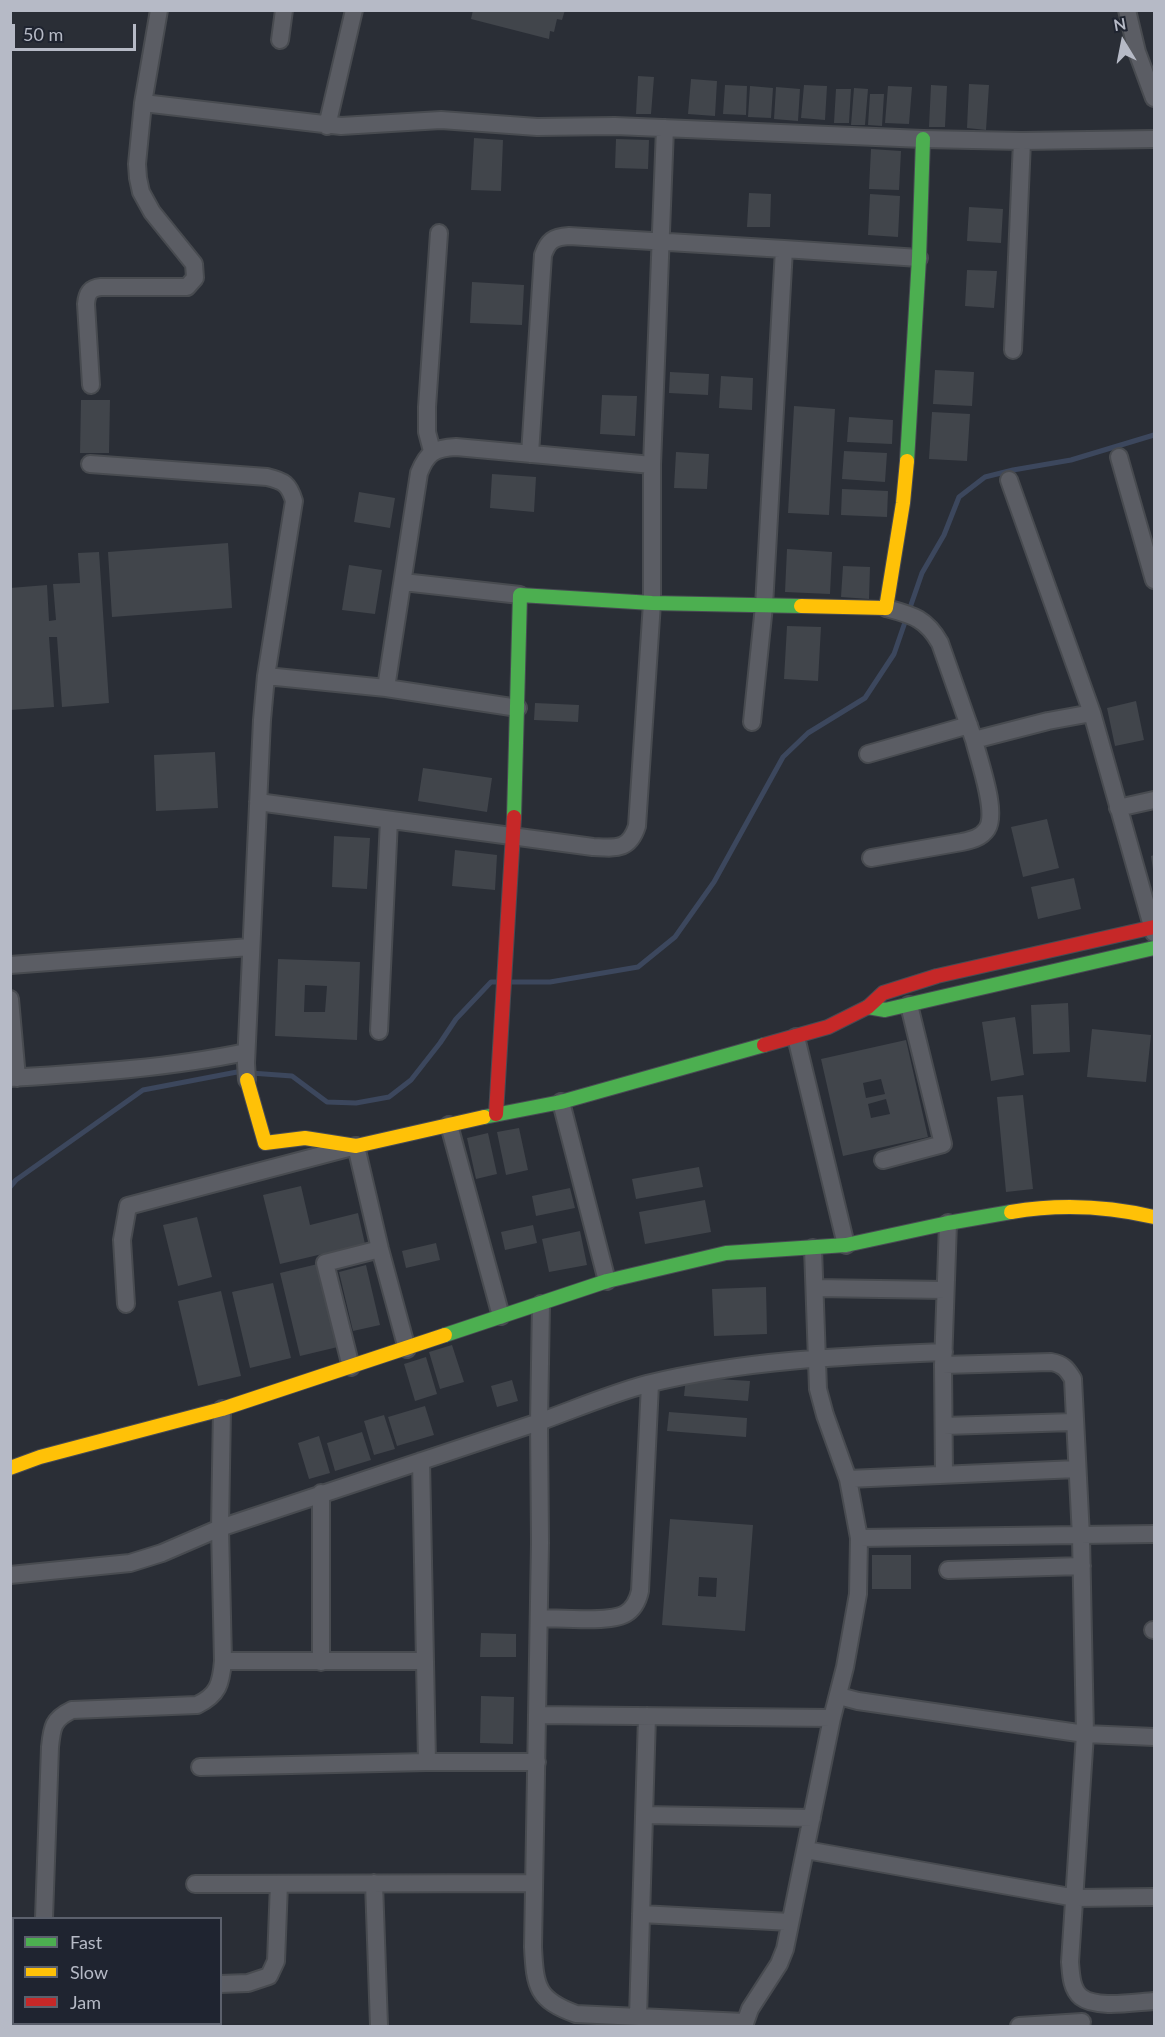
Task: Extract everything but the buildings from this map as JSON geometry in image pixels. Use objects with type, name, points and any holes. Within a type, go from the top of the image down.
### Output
[{"type":"street","points":[[91,385],[87,294],[93,288],[101,287],[187,288],[195,278],[194,264],[152,212],[141,192],[137,164],[143,103],[159,10]]},
{"type":"street","points":[[280,40],[284,10]]},
{"type":"street","points":[[327,126],[354,10]]},
{"type":"street","points":[[1127,10],[1137,52],[1155,98]]},
{"type":"street","points":[[143,103],[327,126],[441,120],[537,127],[615,126],[923,139],[1022,141],[1155,139]]},
{"type":"street","points":[[258,802],[593,847],[613,848],[623,845],[634,836],[637,826],[652,603],[652,465],[665,128]]},
{"type":"street","points":[[889,609],[905,482],[919,258],[923,139]]},
{"type":"street","points":[[1013,350],[1022,141]]},
{"type":"street","points":[[432,452],[427,432],[439,233]]},
{"type":"street","points":[[530,454],[543,255],[547,244],[556,237],[662,241],[919,258]]},
{"type":"street","points":[[752,722],[764,606],[784,249]]},
{"type":"street","points":[[386,688],[419,473],[423,461],[432,452],[442,447],[456,447],[652,465]]},
{"type":"street","points":[[1119,457],[1152,560],[1155,580]]},
{"type":"street","points":[[90,464],[267,477],[282,481],[290,487],[294,501],[266,676],[250,947],[247,1065],[265,1143],[305,1138],[356,1146]]},
{"type":"street","points":[[126,1304],[122,1240],[128,1206],[356,1146],[496,1114],[561,1102],[828,1028],[868,1007],[883,993],[937,976],[1154,930],[1092,714],[1009,480]]},
{"type":"street","points":[[403,582],[520,595],[652,603],[889,609],[915,616],[933,629],[940,643],[971,732],[990,804],[991,820],[986,831],[976,838],[871,858]]},
{"type":"street","points":[[496,1114],[514,835],[520,595]]},
{"type":"street","points":[[266,676],[386,688],[518,708]]},
{"type":"street","points":[[868,754],[971,732],[1092,714]]},
{"type":"street","points":[[1118,808],[1155,800]]},
{"type":"street","points":[[379,1031],[389,820]]},
{"type":"street","points":[[10,965],[250,947]]},
{"type":"street","points":[[868,1007],[885,1010],[1155,948]]},
{"type":"street","points":[[10,999],[14,1078],[209,1060],[247,1065]]},
{"type":"street","points":[[883,1160],[943,1144],[909,1005]]},
{"type":"street","points":[[796,1037],[846,1245]]},
{"type":"street","points":[[561,1102],[607,1281]]},
{"type":"street","points":[[449,1125],[501,1316]]},
{"type":"street","points":[[356,1146],[407,1349]]},
{"type":"street","points":[[10,1468],[40,1457],[222,1409],[607,1281],[726,1253],[846,1245],[948,1223],[1017,1211],[1058,1207],[1123,1210],[1155,1217]]},
{"type":"street","points":[[944,1475],[945,1290],[948,1223]]},
{"type":"street","points":[[351,1367],[326,1263],[380,1248]]},
{"type":"street","points":[[541,1304],[534,1883],[534,1970],[539,1988],[546,2000],[576,2014],[744,2024],[779,1964],[785,1949],[832,1718],[839,1696],[858,1594],[859,1538],[848,1479],[818,1389],[813,1248]]},
{"type":"street","points":[[815,1288],[945,1290]]},
{"type":"street","points":[[10,1575],[130,1563],[162,1553],[220,1528],[631,1389],[705,1371],[816,1358],[944,1359],[1061,1364],[1073,1379],[1082,1566],[1085,1734],[1070,1962],[1072,1981],[1079,1996],[1082,2024],[1019,2026]]},
{"type":"street","points":[[539,1618],[611,1618],[625,1614],[638,1600],[650,1384]]},
{"type":"street","points":[[44,1917],[50,1747],[56,1720],[72,1710],[197,1705],[216,1691],[221,1680],[223,1661],[220,1528],[222,1409]]},
{"type":"street","points":[[944,1426],[1074,1422]]},
{"type":"street","points":[[421,1461],[427,1762]]},
{"type":"street","points":[[848,1479],[1077,1469]]},
{"type":"street","points":[[321,1493],[321,1662]]},
{"type":"street","points":[[859,1538],[1081,1537],[1155,1534]]},
{"type":"street","points":[[948,1570],[1082,1566]]},
{"type":"street","points":[[223,1661],[425,1661]]},
{"type":"street","points":[[839,1696],[858,1701],[1085,1734],[1155,1737]]},
{"type":"street","points":[[537,1715],[832,1718]]},
{"type":"street","points":[[638,2017],[647,1716]]},
{"type":"street","points":[[200,1767],[537,1762]]},
{"type":"street","points":[[644,1815],[812,1818]]},
{"type":"street","points":[[806,1850],[1076,1898],[1155,1897]]},
{"type":"street","points":[[374,1883],[379,2026]]},
{"type":"street","points":[[195,1884],[534,1883]]},
{"type":"street","points":[[222,1984],[248,1983],[269,1976],[276,1961],[279,1884]]},
{"type":"street","points":[[641,1914],[790,1922]]},
{"type":"street","points":[[1079,1996],[1094,2004],[1155,2001]]},
{"type":"waterway","points":[[510,982],[550,982],[638,967],[675,937],[714,882],[783,757],[808,733],[865,698],[894,654],[922,573],[944,535],[959,497],[985,477],[1071,460],[1154,435]]},
{"type":"waterway","points":[[10,1187],[16,1180],[143,1090],[237,1072],[292,1076],[327,1102],[356,1103],[389,1097],[411,1080],[456,1019],[491,982],[498,982]]},
{"type":"traffic: fast","points":[[907,461],[919,258],[923,139]]},
{"type":"traffic: fast","points":[[514,817],[520,595],[652,603],[801,606]]},
{"type":"traffic: fast","points":[[868,1007],[885,1010],[1154,948]]},
{"type":"traffic: fast","points":[[484,1117],[561,1102],[764,1045]]},
{"type":"traffic: fast","points":[[445,1335],[607,1281],[726,1253],[846,1245],[1011,1212]]},
{"type":"traffic: slow","points":[[801,606],[886,608],[903,503],[907,461]]},
{"type":"traffic: slow","points":[[247,1080],[265,1143],[305,1138],[356,1146],[484,1117]]},
{"type":"traffic: slow","points":[[1011,1212],[1082,1207],[1118,1210],[1154,1217]]},
{"type":"traffic: slow","points":[[10,1468],[40,1457],[222,1409],[445,1335]]},
{"type":"traffic: jam","points":[[496,1114],[514,817]]},
{"type":"traffic: jam","points":[[764,1045],[828,1027],[868,1007],[883,993],[937,976],[1154,927]]}]
